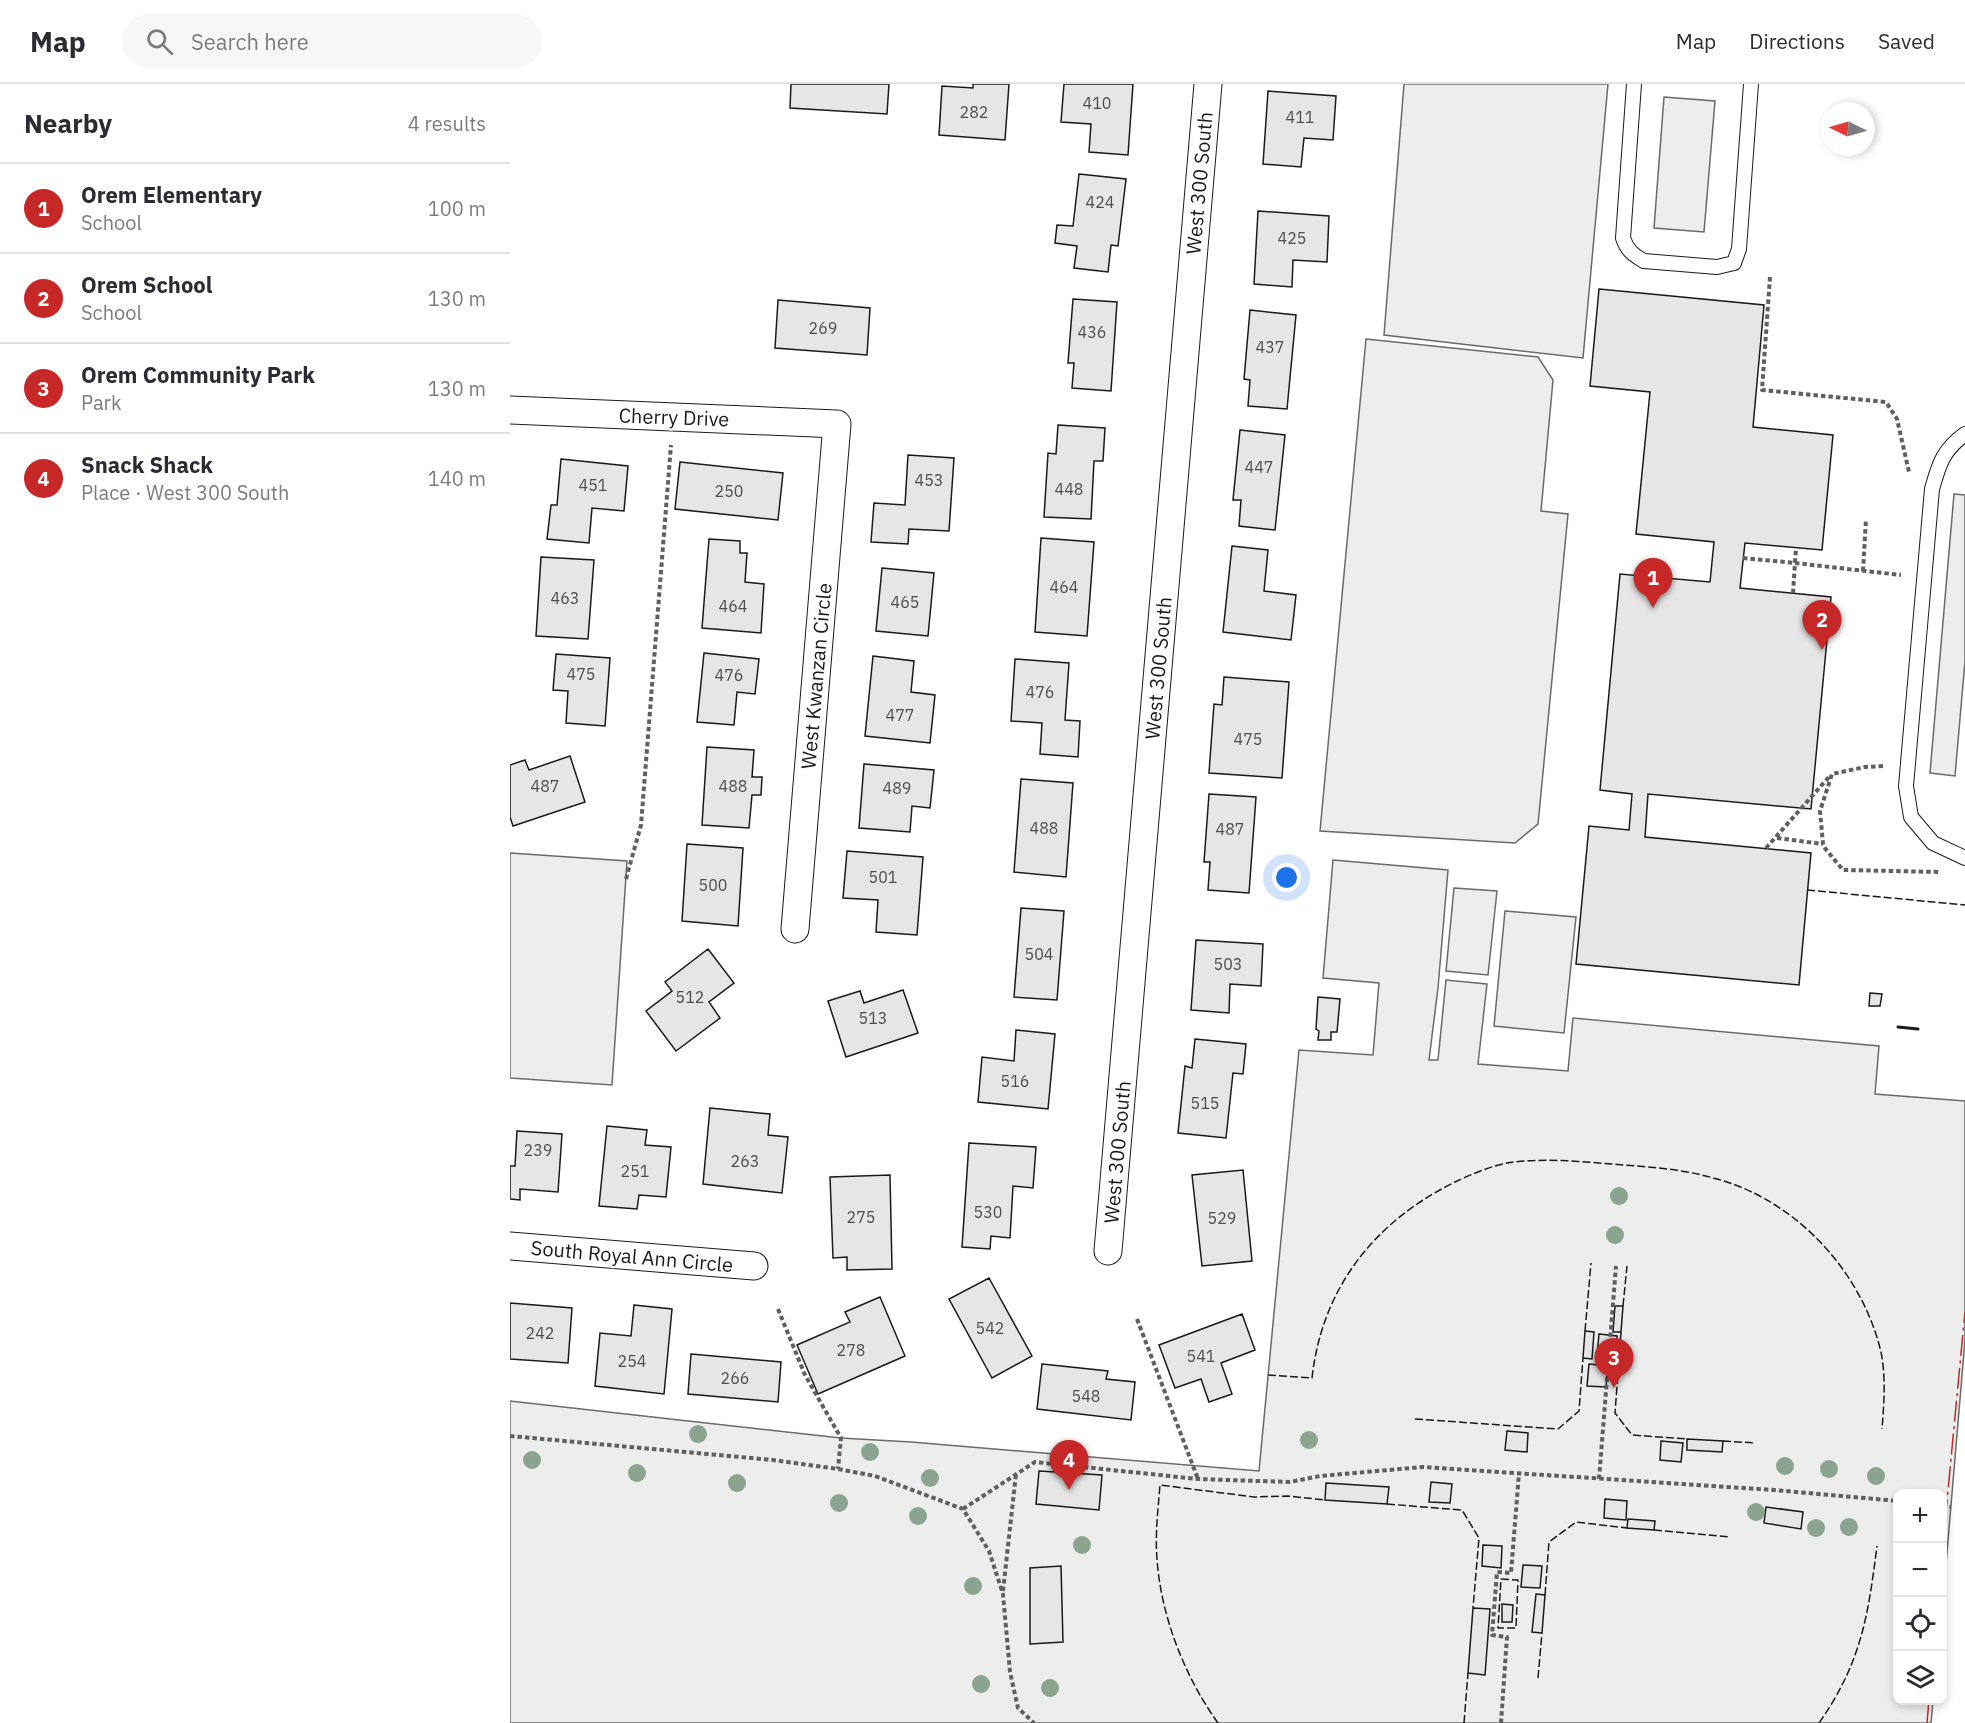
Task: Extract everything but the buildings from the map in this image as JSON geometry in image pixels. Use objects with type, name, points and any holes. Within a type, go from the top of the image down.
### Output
[{"type":"street","name":"West 300 South","points":[[1108,1251],[1208,84]]},
{"type":"street","name":"Cherry Drive","points":[[511,416],[673,417],[837,424]]},
{"type":"street","name":"West Kwanzan Circle","points":[[795,929],[837,424]]},
{"type":"street","name":"South Royal Ann Circle","points":[[510,1246],[754,1266]]},
{"type":"lane","points":[[1634,84],[1623,238],[1626,248],[1644,261],[1717,267],[1734,262],[1739,249],[1751,84]]},
{"type":"lane","points":[[1965,434],[1952,443],[1939,463],[1932,489],[1906,786],[1911,817],[1933,843],[1965,858]]},
{"type":"path","points":[[1770,277],[1762,390],[1886,402],[1897,419],[1909,472]]},
{"type":"path","points":[[626,879],[641,825],[673,417]]},
{"type":"path","points":[[1863,571],[1866,519]]},
{"type":"path","points":[[1793,593],[1796,548]]},
{"type":"path","points":[[1743,558],[1901,575]]},
{"type":"path","points":[[1766,848],[1832,774],[1865,767],[1883,766]]},
{"type":"path","points":[[1832,774],[1820,811],[1823,844],[1843,870],[1941,872]]},
{"type":"path","points":[[1776,838],[1823,844]]},
{"type":"path","points":[[1599,1479],[1616,1266]]},
{"type":"path","points":[[778,1309],[805,1375],[841,1438],[838,1469]]},
{"type":"path","points":[[1137,1319],[1198,1479]]},
{"type":"path","points":[[510,1436],[773,1460],[875,1476],[963,1509],[989,1551],[1003,1594]]},
{"type":"path","points":[[963,1509],[1035,1462],[1198,1479],[1290,1482],[1320,1476],[1423,1467],[1774,1490],[1893,1502]]},
{"type":"path","points":[[1501,1723],[1507,1637],[1492,1635],[1497,1572],[1511,1573],[1519,1472]]},
{"type":"path","points":[[1016,1474],[1003,1594],[1010,1672],[1018,1708],[1034,1723]]},
{"type":"path","points":[[1947,1507],[1951,1507]]},
{"type":"shaded area","points":[[1404,84],[1608,84],[1583,358],[1384,335]]},
{"type":"shaded area","points":[[1664,97],[1715,101],[1704,232],[1654,228]]},
{"type":"shaded area","points":[[1366,339],[1538,357],[1553,380],[1541,511],[1568,514],[1538,824],[1515,843],[1320,831]]},
{"type":"shaded area","points":[[1954,494],[1965,495],[1965,661],[1955,776],[1930,773]]},
{"type":"shaded area","points":[[510,853],[627,861],[612,1085],[510,1078]]},
{"type":"shaded area","points":[[1333,860],[1448,870],[1429,1060],[1438,1060],[1446,980],[1487,984],[1478,1064],[1568,1071],[1573,1018],[1879,1046],[1875,1094],[1965,1101],[1965,1340],[1947,1553],[1947,1489],[1893,1489],[1893,1705],[1933,1705],[1931,1723],[510,1723],[510,1401],[841,1438],[1259,1471],[1299,1050],[1373,1055],[1379,983],[1323,978]]},
{"type":"shaded area","points":[[1454,888],[1497,891],[1488,975],[1446,971]]},
{"type":"shaded area","points":[[1505,911],[1576,917],[1564,1033],[1494,1026]]},
{"type":"fence","points":[[1807,890],[1965,905]]},
{"type":"fence","points":[[1268,1375],[1312,1378],[1318,1345],[1327,1315],[1340,1287],[1357,1261],[1400,1217],[1426,1198],[1455,1182],[1499,1165],[1514,1162],[1568,1161],[1647,1167],[1706,1176],[1746,1189],[1774,1204],[1799,1222],[1822,1244],[1842,1268],[1859,1294],[1872,1322],[1884,1371],[1882,1429]]},
{"type":"fence","points":[[1585,1331],[1591,1263]]},
{"type":"fence","points":[[1623,1306],[1627,1266]]},
{"type":"fence","points":[[1621,1332],[1615,1413],[1632,1435],[1687,1439]]},
{"type":"fence","points":[[1415,1419],[1558,1429],[1579,1411],[1583,1358]]},
{"type":"fence","points":[[1723,1441],[1755,1443]]},
{"type":"fence","points":[[1218,1723],[1185,1666],[1169,1624],[1159,1581],[1156,1550],[1160,1485],[1254,1497],[1288,1496],[1325,1500]]},
{"type":"fence","points":[[1387,1504],[1462,1510],[1479,1538],[1473,1608]]},
{"type":"fence","points":[[1545,1595],[1549,1542],[1576,1522],[1627,1528]]},
{"type":"fence","points":[[1654,1530],[1730,1537]]},
{"type":"fence","points":[[1819,1723],[1845,1680],[1860,1639],[1866,1617],[1877,1546]]},
{"type":"fence","points":[[1501,1579],[1518,1580],[1516,1628],[1498,1628],[1501,1579]]},
{"type":"fence","points":[[1538,1678],[1542,1633]]},
{"type":"fence","points":[[1464,1723],[1468,1673]]},
{"type":"wall","points":[[1898,1027],[1918,1029]]},
{"type":"power","points":[[1943,1543],[1965,1312]]},
{"type":"power","points":[[1927,1723],[1929,1705]]},
{"type":"place","name":"Orem Elementary","points":[[1653,608]]},
{"type":"place","name":"Orem School","points":[[1822,650]]},
{"type":"place","name":"Orem Community Park","points":[[1614,1388]]},
{"type":"place","name":"Snack Shack","points":[[1069,1490]]}]
